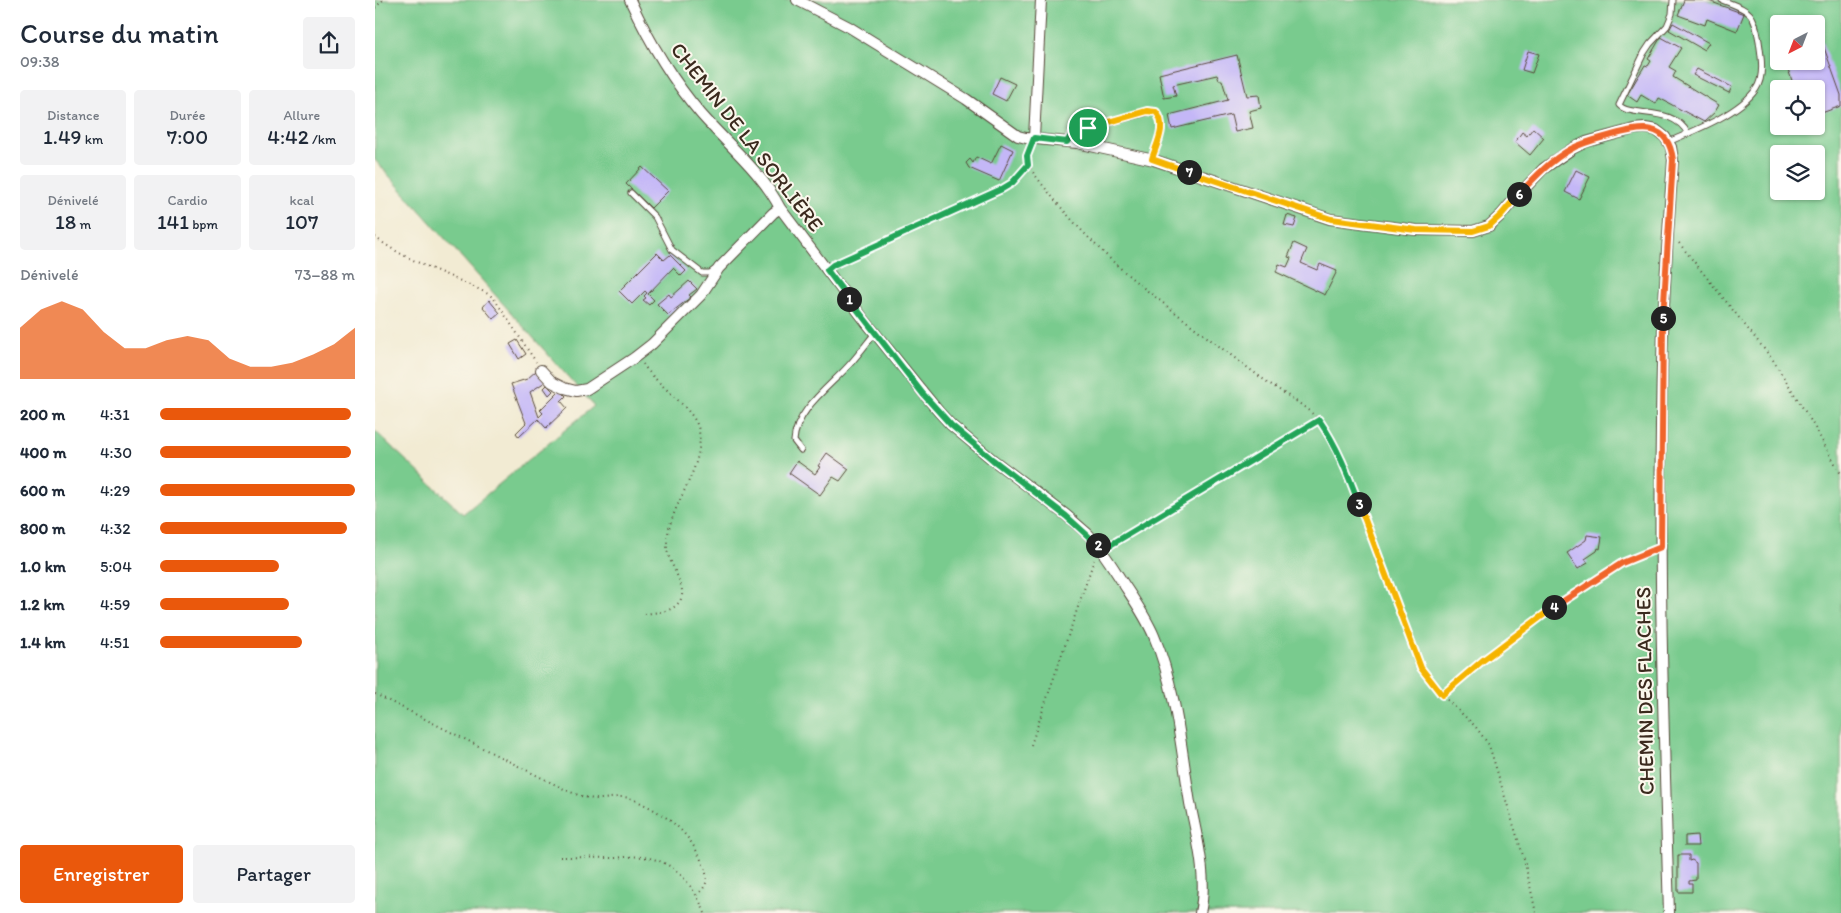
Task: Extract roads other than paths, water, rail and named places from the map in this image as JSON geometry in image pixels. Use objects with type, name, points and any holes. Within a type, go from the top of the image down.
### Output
[{"type":"street","name":"CHEMIN DE LA SORLIÈRE","points":[[629,0],[647,38],[679,87],[721,136],[761,178],[772,192],[780,208],[923,394],[951,425],[1088,534],[1102,550],[1143,614],[1162,658],[1169,682],[1200,858],[1203,901],[1200,913]]},
{"type":"street","points":[[797,0],[849,27],[966,99],[1018,136],[1101,147],[1152,159],[1331,219],[1416,230],[1473,231],[1489,226],[1543,169],[1572,149],[1586,142],[1634,129],[1645,128],[1656,130],[1668,142]]},
{"type":"street","points":[[1034,138],[1041,0]]},
{"type":"street","name":"CHEMIN DES FLACHES","points":[[1668,142],[1671,147],[1673,160],[1663,331],[1661,547],[1669,913]]},
{"type":"street","points":[[541,370],[552,382],[565,388],[576,391],[587,390],[653,344],[669,325],[701,295],[719,268],[780,208]]},
{"type":"lane","points":[[1673,0],[1672,14],[1667,26],[1643,53],[1619,104],[1626,109],[1667,117],[1683,126],[1688,134]]},
{"type":"lane","points":[[1668,142],[1709,124],[1744,101],[1757,89],[1761,74],[1761,54],[1755,21],[1751,14],[1743,8],[1722,0]]},
{"type":"lane","points":[[1067,142],[1072,134],[1088,128],[1152,111],[1159,115],[1161,122],[1160,135],[1152,159]]},
{"type":"lane","points":[[631,192],[655,217],[672,250],[702,273],[710,273],[719,268]]},
{"type":"lane","points":[[801,450],[794,441],[795,432],[800,420],[817,399],[851,364],[875,333]]}]
